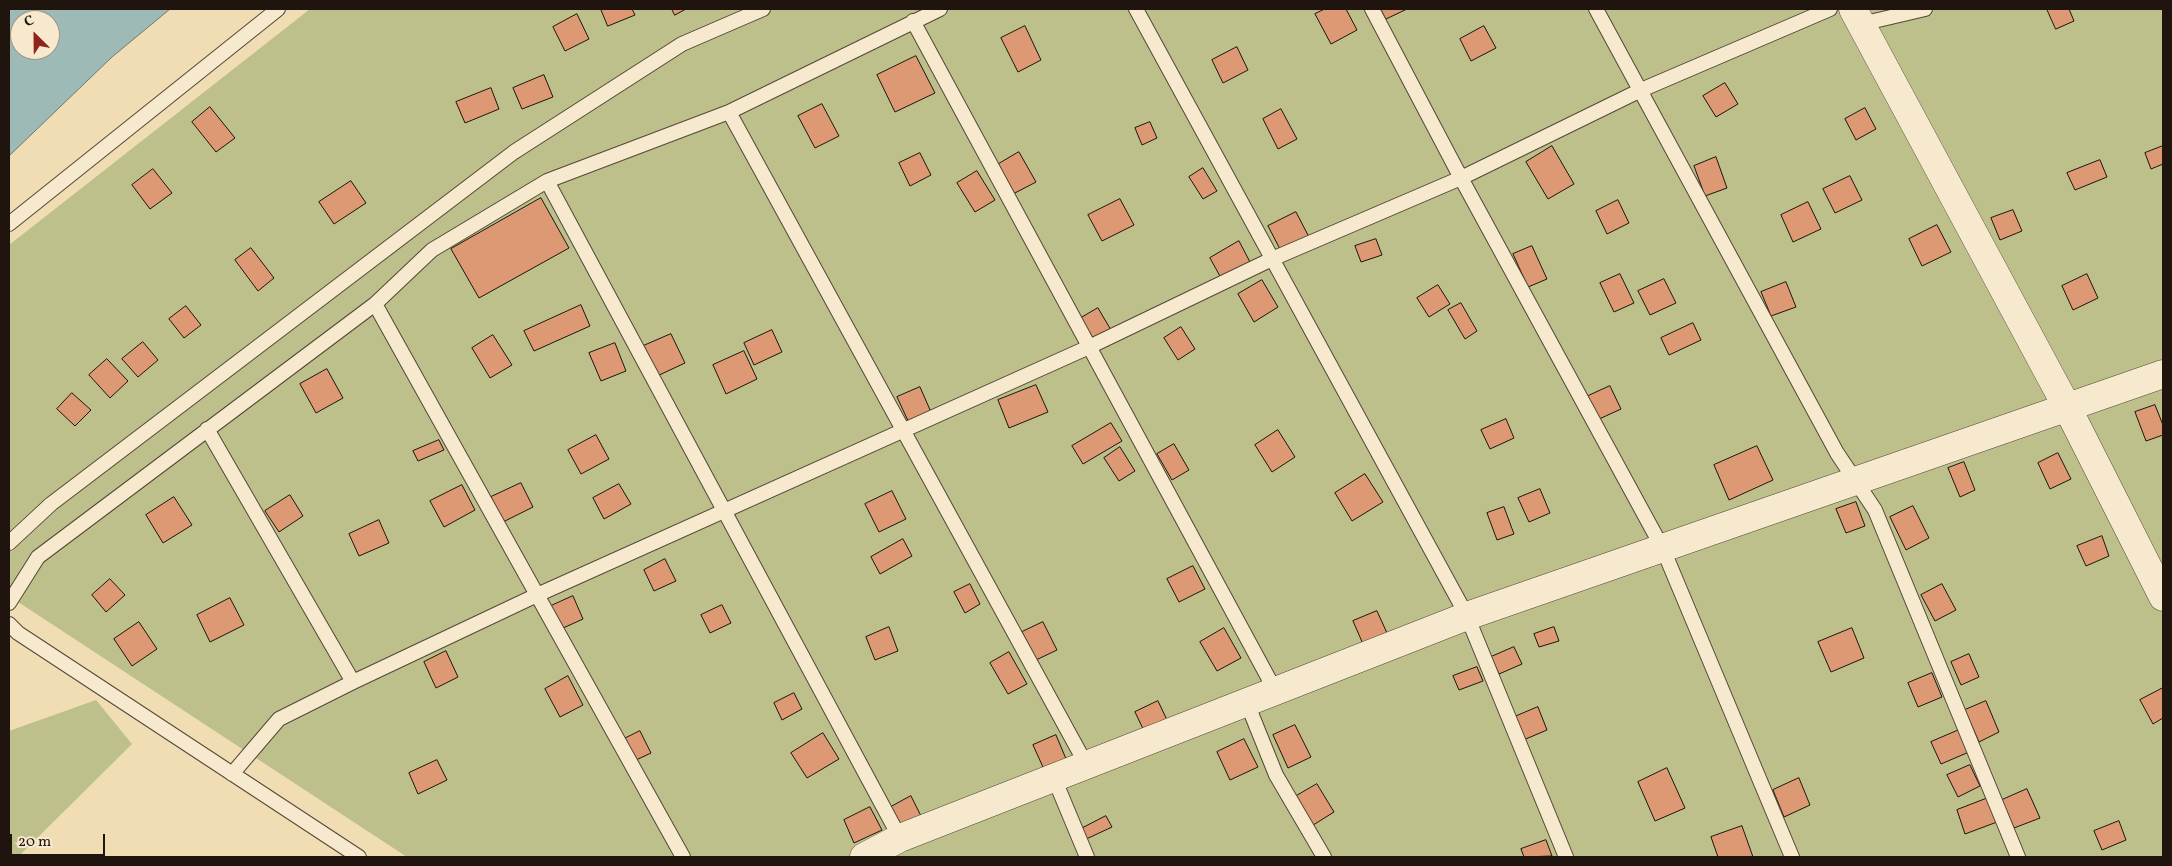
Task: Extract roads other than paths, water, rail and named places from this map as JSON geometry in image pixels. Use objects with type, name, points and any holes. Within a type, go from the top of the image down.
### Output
[{"type":"street","points":[[1857,17],[2067,407],[2163,597]]},
{"type":"street","points":[[864,857],[900,838],[1467,616],[2163,374]]},
{"type":"lane","points":[[9,224],[278,9]]},
{"type":"lane","points":[[9,543],[51,504],[514,152],[682,44],[763,9]]},
{"type":"lane","points":[[9,604],[38,557],[375,304],[432,250],[547,181],[729,112],[940,9]]},
{"type":"lane","points":[[1136,9],[1467,616],[1566,857]]},
{"type":"lane","points":[[1372,9],[1461,178],[1663,548],[1792,857]]},
{"type":"lane","points":[[1596,9],[1832,445],[1875,510],[2018,857]]},
{"type":"lane","points":[[232,774],[279,719],[354,682],[537,595],[1090,347],[1272,259],[1461,178],[1641,90],[1830,9]]},
{"type":"lane","points":[[1857,17],[1925,9]]},
{"type":"lane","points":[[913,21],[1276,692]]},
{"type":"lane","points":[[729,112],[1088,766]]},
{"type":"lane","points":[[547,181],[900,838]]},
{"type":"lane","points":[[375,304],[683,857]]},
{"type":"lane","points":[[207,429],[354,682]]},
{"type":"lane","points":[[9,624],[18,633],[359,857]]},
{"type":"lane","points":[[1247,703],[1276,775],[1324,857]]},
{"type":"lane","points":[[1054,778],[1087,857]]},
{"type":"water","points":[[9,9],[170,9],[112,57],[9,156]]}]
